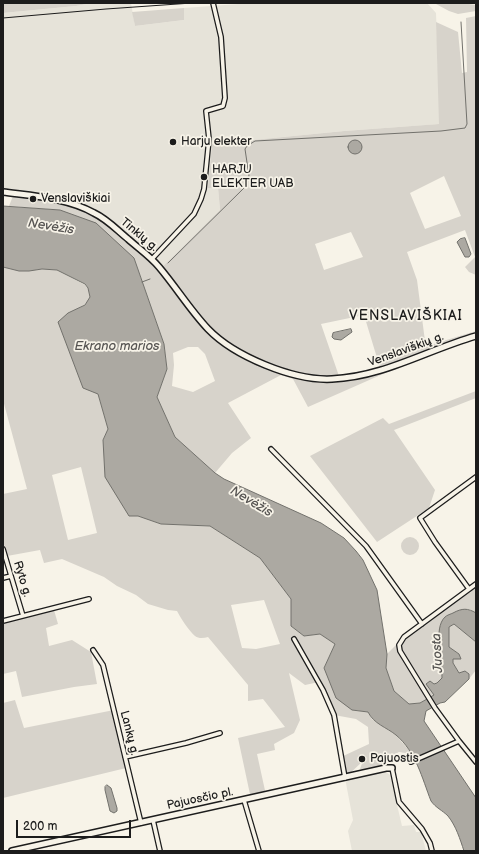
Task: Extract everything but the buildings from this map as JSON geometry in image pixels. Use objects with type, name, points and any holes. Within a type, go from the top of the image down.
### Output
[{"type":"main road","name":"Tinklų g.","points":[[3,192],[56,200],[78,206],[102,218],[152,259],[194,313]]},
{"type":"main road","name":"Venslaviškių g.","points":[[194,313],[207,328],[228,345],[271,367],[290,374],[319,379],[351,378],[374,373],[398,365],[436,349],[476,336]]},
{"type":"main road","name":"Pajuosčio pl.","points":[[12,851],[386,768],[392,768]]},
{"type":"street","points":[[152,259],[194,214],[204,189],[209,139],[206,111],[223,106],[225,98],[221,37],[213,3]]},
{"type":"street","points":[[271,449],[366,546],[422,624]]},
{"type":"street","points":[[469,589],[435,542],[420,518],[476,476]]},
{"type":"street","name":"Ryto g.","points":[[3,549],[23,616]]},
{"type":"street","points":[[3,578],[10,576]]},
{"type":"street","points":[[476,584],[404,637],[399,645],[400,651],[435,708],[476,762]]},
{"type":"street","name":"Ryto g.","points":[[3,620],[89,599]]},
{"type":"street","points":[[294,639],[323,690],[334,715],[345,778]]},
{"type":"street","name":"Lankų g.","points":[[93,650],[103,665],[141,822]]},
{"type":"street","points":[[125,757],[186,743],[220,733]]},
{"type":"street","points":[[411,762],[451,746],[459,741]]},
{"type":"street","points":[[392,768],[399,802],[422,829],[430,843],[432,851]]},
{"type":"street","points":[[244,800],[259,851]]},
{"type":"street","points":[[153,820],[160,851]]},
{"type":"shaded area","points":[[3,3],[92,3],[3,13]]},
{"type":"shaded area","points":[[92,3],[131,3],[135,26],[184,20],[184,8],[252,3],[427,3],[436,13],[440,124],[344,131],[212,144],[209,188],[218,188],[220,210],[162,267],[107,218],[89,208],[61,199],[3,190],[3,13]]},
{"type":"shaded area","points":[[427,3],[462,3],[476,5],[476,11],[458,14],[436,4]]},
{"type":"shaded area","points":[[184,8],[184,20],[135,26],[132,12]]},
{"type":"shaded area","points":[[476,16],[476,275],[469,272],[465,267],[475,257],[465,230],[407,252],[417,280],[425,341],[430,345],[476,331],[476,336],[381,371],[364,315],[321,324],[340,379],[290,374],[228,345],[207,328],[162,267],[220,210],[218,188],[208,188],[212,144],[344,131],[439,124],[436,22],[458,32],[462,73],[467,72],[466,18]],"holes":[[[444,176],[461,216],[425,229],[410,193]],[[351,232],[363,257],[324,270],[315,244]]]},
{"type":"shaded area","points":[[13,196],[44,200],[65,205],[85,211],[95,216],[108,225],[146,259],[204,328],[227,347],[256,364],[287,376],[317,381],[336,381],[373,375],[392,370],[308,407],[293,379],[281,375],[228,403],[251,438],[232,453],[215,473],[175,437],[157,397],[167,369],[164,344],[134,258],[60,210],[9,206]],"holes":[[[188,347],[198,347],[205,354],[215,381],[193,392],[172,386],[174,365],[173,353]]]},
{"type":"shaded area","points":[[3,267],[20,271],[42,269],[58,270],[85,285],[89,290],[90,295],[87,303],[68,313],[98,394],[108,429],[103,440],[138,516],[161,524],[210,526],[260,558],[291,599],[291,626],[304,636],[320,634],[335,644],[324,668],[352,710],[368,712],[372,719],[396,735],[412,754],[399,752],[387,758],[382,757],[382,764],[378,769],[363,772],[360,769],[363,761],[345,778],[341,757],[369,744],[368,727],[356,719],[334,715],[319,682],[305,685],[289,673],[300,720],[294,733],[274,744],[275,750],[257,754],[266,795],[251,799],[238,738],[285,727],[263,699],[248,701],[248,685],[208,637],[200,638],[195,636],[187,627],[177,611],[148,604],[136,595],[117,586],[104,577],[62,559],[44,563],[40,550],[7,556],[3,541],[3,494],[27,489],[3,400]],"holes":[[[81,467],[97,533],[68,540],[52,475]],[[264,600],[280,644],[256,649],[242,648],[231,605]]]},
{"type":"shaded area","points":[[476,391],[476,398],[394,430],[435,490],[429,508],[377,542],[310,456],[383,418],[389,424]]},
{"type":"shaded area","points":[[410,537],[416,540],[419,546],[416,552],[410,555],[404,552],[401,546],[404,540]]},
{"type":"shaded area","points":[[476,584],[476,613],[469,609],[445,617],[439,649],[442,678],[434,684],[434,695],[420,703],[409,704],[394,691],[386,668],[387,654],[404,637]]},
{"type":"shaded area","points":[[54,610],[58,624],[46,628],[49,646],[72,640],[91,652],[97,684],[22,697],[16,671],[3,674],[3,622]]},
{"type":"shaded area","points":[[454,624],[476,642],[476,670],[469,679],[469,674],[459,673],[453,663],[453,659],[461,659],[459,654],[449,647],[449,627]]},
{"type":"shaded area","points":[[15,700],[24,728],[114,710],[126,768],[3,798],[3,703]]},
{"type":"shaded area","points":[[386,772],[390,775],[402,826],[414,825],[416,832],[421,832],[426,851],[352,851],[348,831],[353,820],[345,778]]},
{"type":"water","points":[[355,140],[360,142],[362,147],[360,152],[355,154],[350,152],[348,147],[350,142]]},
{"type":"water","name":"Ekrano marios","points":[[3,206],[60,210],[96,223],[134,258],[164,344],[167,369],[157,397],[175,437],[215,473],[224,479],[321,523],[344,538],[356,551],[363,560],[377,590],[387,654],[386,668],[394,691],[409,704],[420,703],[434,695],[426,684],[430,681],[434,684],[437,683],[442,678],[439,646],[439,629],[441,622],[448,615],[462,609],[468,609],[476,613],[476,642],[454,624],[449,627],[449,647],[459,654],[461,659],[453,659],[453,663],[459,673],[465,671],[469,674],[469,679],[445,702],[440,703],[426,711],[424,721],[476,798],[476,851],[464,851],[458,833],[451,820],[431,801],[418,766],[409,749],[403,742],[396,735],[374,720],[368,712],[352,710],[336,698],[324,668],[335,644],[320,634],[304,636],[291,626],[291,599],[260,558],[210,526],[161,524],[138,516],[129,516],[105,477],[103,440],[108,429],[98,394],[83,388],[58,322],[68,313],[85,305],[90,297],[88,288],[85,284],[57,270],[42,269],[19,271],[3,267]]},
{"type":"water","points":[[465,238],[471,254],[469,257],[465,257],[457,242],[460,239]]},
{"type":"water","points":[[351,329],[352,332],[341,340],[334,339],[332,337],[333,333]]},
{"type":"water","points":[[107,785],[111,788],[117,808],[117,811],[114,813],[110,811],[105,790]]},
{"type":"waterway","points":[[168,263],[244,188],[249,176],[245,149],[255,141],[441,131],[465,128],[467,124],[461,22]]},
{"type":"waterway","points":[[142,282],[150,279]]},
{"type":"railway","points":[[3,18],[192,3]]},
{"type":"place","name":"Harju elekter","points":[[173,142]]},
{"type":"place","name":"HARJU ELEKTER UAB","points":[[204,177]]},
{"type":"place","name":"Venslaviškiai","points":[[33,199]]},
{"type":"place","name":"Pajuostis","points":[[362,759]]},
{"type":"district","name":"VENSLAVIŠKIAI","points":[[406,316]]},
{"type":"water label","name":"Nevėžis","points":[[51,227]]},
{"type":"water label","name":"Nevėžis","points":[[251,502]]},
{"type":"water label","name":"Juosta","points":[[438,653]]}]
